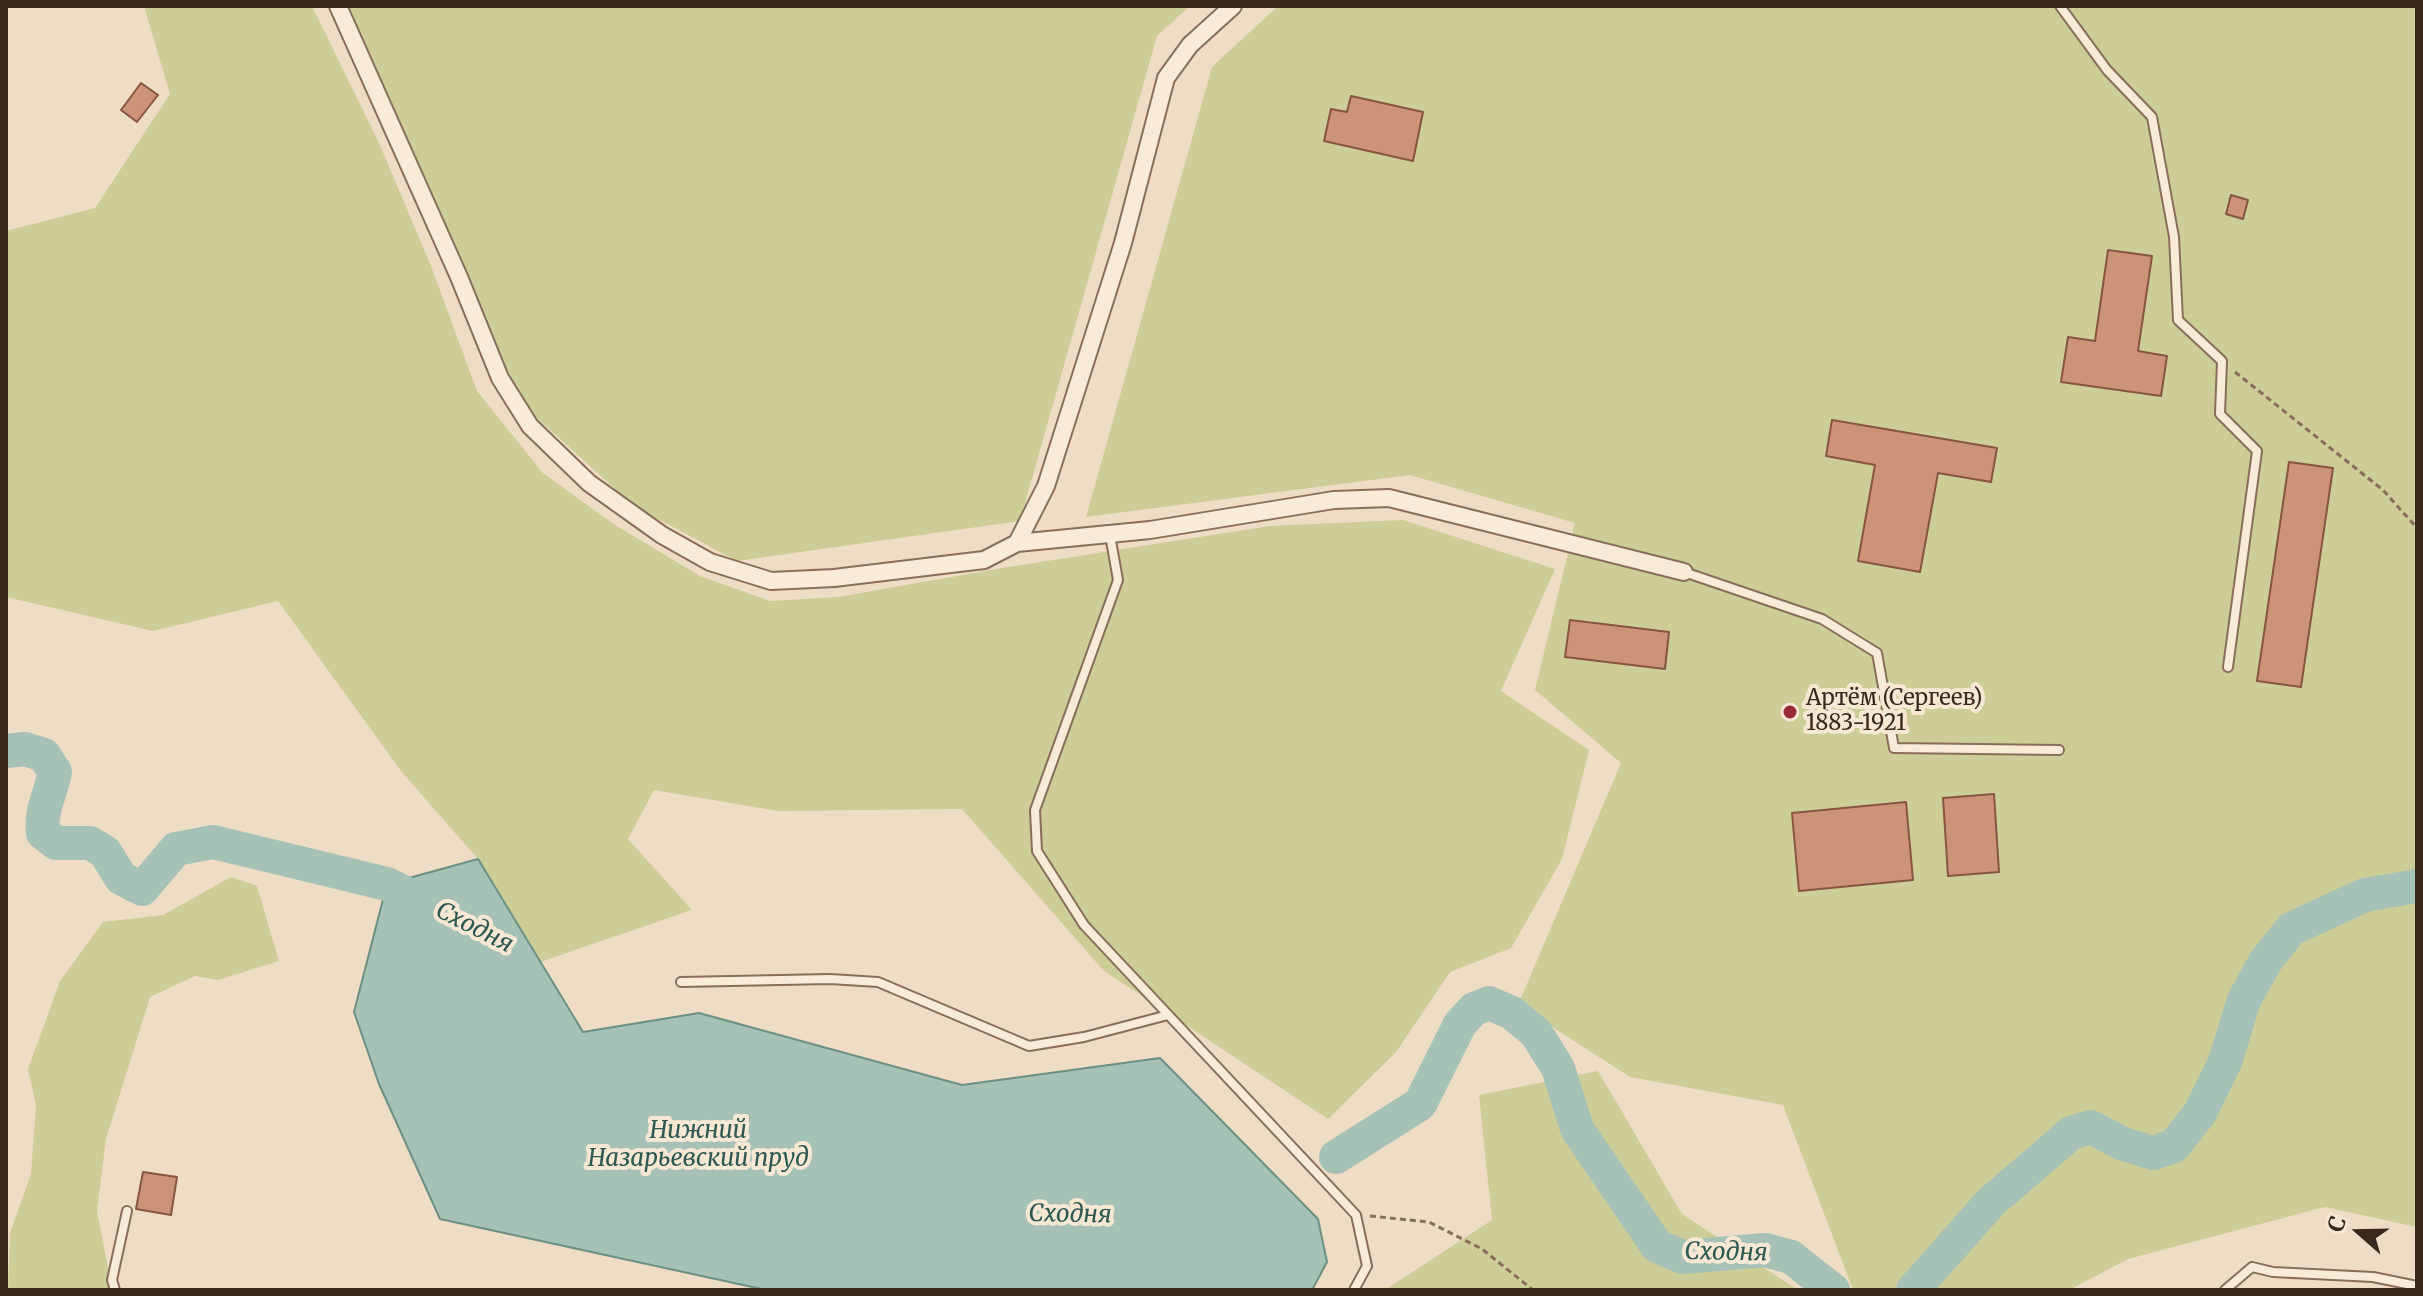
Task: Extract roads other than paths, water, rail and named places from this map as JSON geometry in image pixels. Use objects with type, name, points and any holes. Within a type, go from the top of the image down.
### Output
[{"type":"street","points":[[338,6],[459,277],[500,378],[530,426],[589,483],[662,535],[710,562],[771,581],[834,578],[984,560],[1017,543],[1110,534],[1334,500],[1389,498],[1684,572]]},
{"type":"street","points":[[1017,543],[1046,486],[1123,243],[1166,78],[1190,45],[1233,6]]},
{"type":"lane","points":[[2060,6],[2107,70],[2152,117],[2174,237],[2178,320],[2222,361],[2220,414],[2257,451],[2228,667]]},
{"type":"lane","points":[[1110,534],[1118,580],[1035,810],[1037,851],[1084,925],[1356,1215],[1367,1266],[1354,1290]]},
{"type":"lane","points":[[1684,572],[1822,619],[1877,653],[1894,748],[2059,750]]},
{"type":"lane","points":[[681,982],[830,979],[878,982],[1029,1046],[1084,1037],[1168,1015]]},
{"type":"lane","points":[[115,1290],[112,1280],[127,1211]]},
{"type":"lane","points":[[2225,1290],[2252,1267],[2273,1272],[2373,1277],[2417,1286]]},
{"type":"water","name":"Нижний Назарьевский пруд","points":[[478,859],[583,1032],[699,1013],[962,1085],[1160,1058],[1318,1219],[1327,1262],[1312,1290],[766,1290],[440,1219],[379,1084],[354,1012],[387,884]]},
{"type":"waterway","name":"Сходня","points":[[6,751],[25,749],[44,755],[55,772],[44,810],[43,833],[56,843],[90,843],[105,852],[121,878],[142,889],[176,849],[213,842],[387,884],[427,904]]},
{"type":"waterway","name":"Сходня","points":[[1913,1290],[1991,1202],[2071,1133],[2091,1127],[2123,1144],[2153,1153],[2174,1146],[2200,1113],[2225,1062],[2244,1000],[2265,962],[2291,929],[2365,895],[2417,886]]},
{"type":"waterway","name":"Сходня","points":[[1336,1157],[1420,1104],[1460,1024],[1474,1009],[1489,1003],[1512,1013],[1536,1033],[1558,1068],[1577,1129],[1657,1246],[1683,1257],[1765,1250],[1791,1257],[1833,1290]]},
{"type":"place","name":"Артём (Сергеев) 1883-1921","points":[[1790,712]]}]
